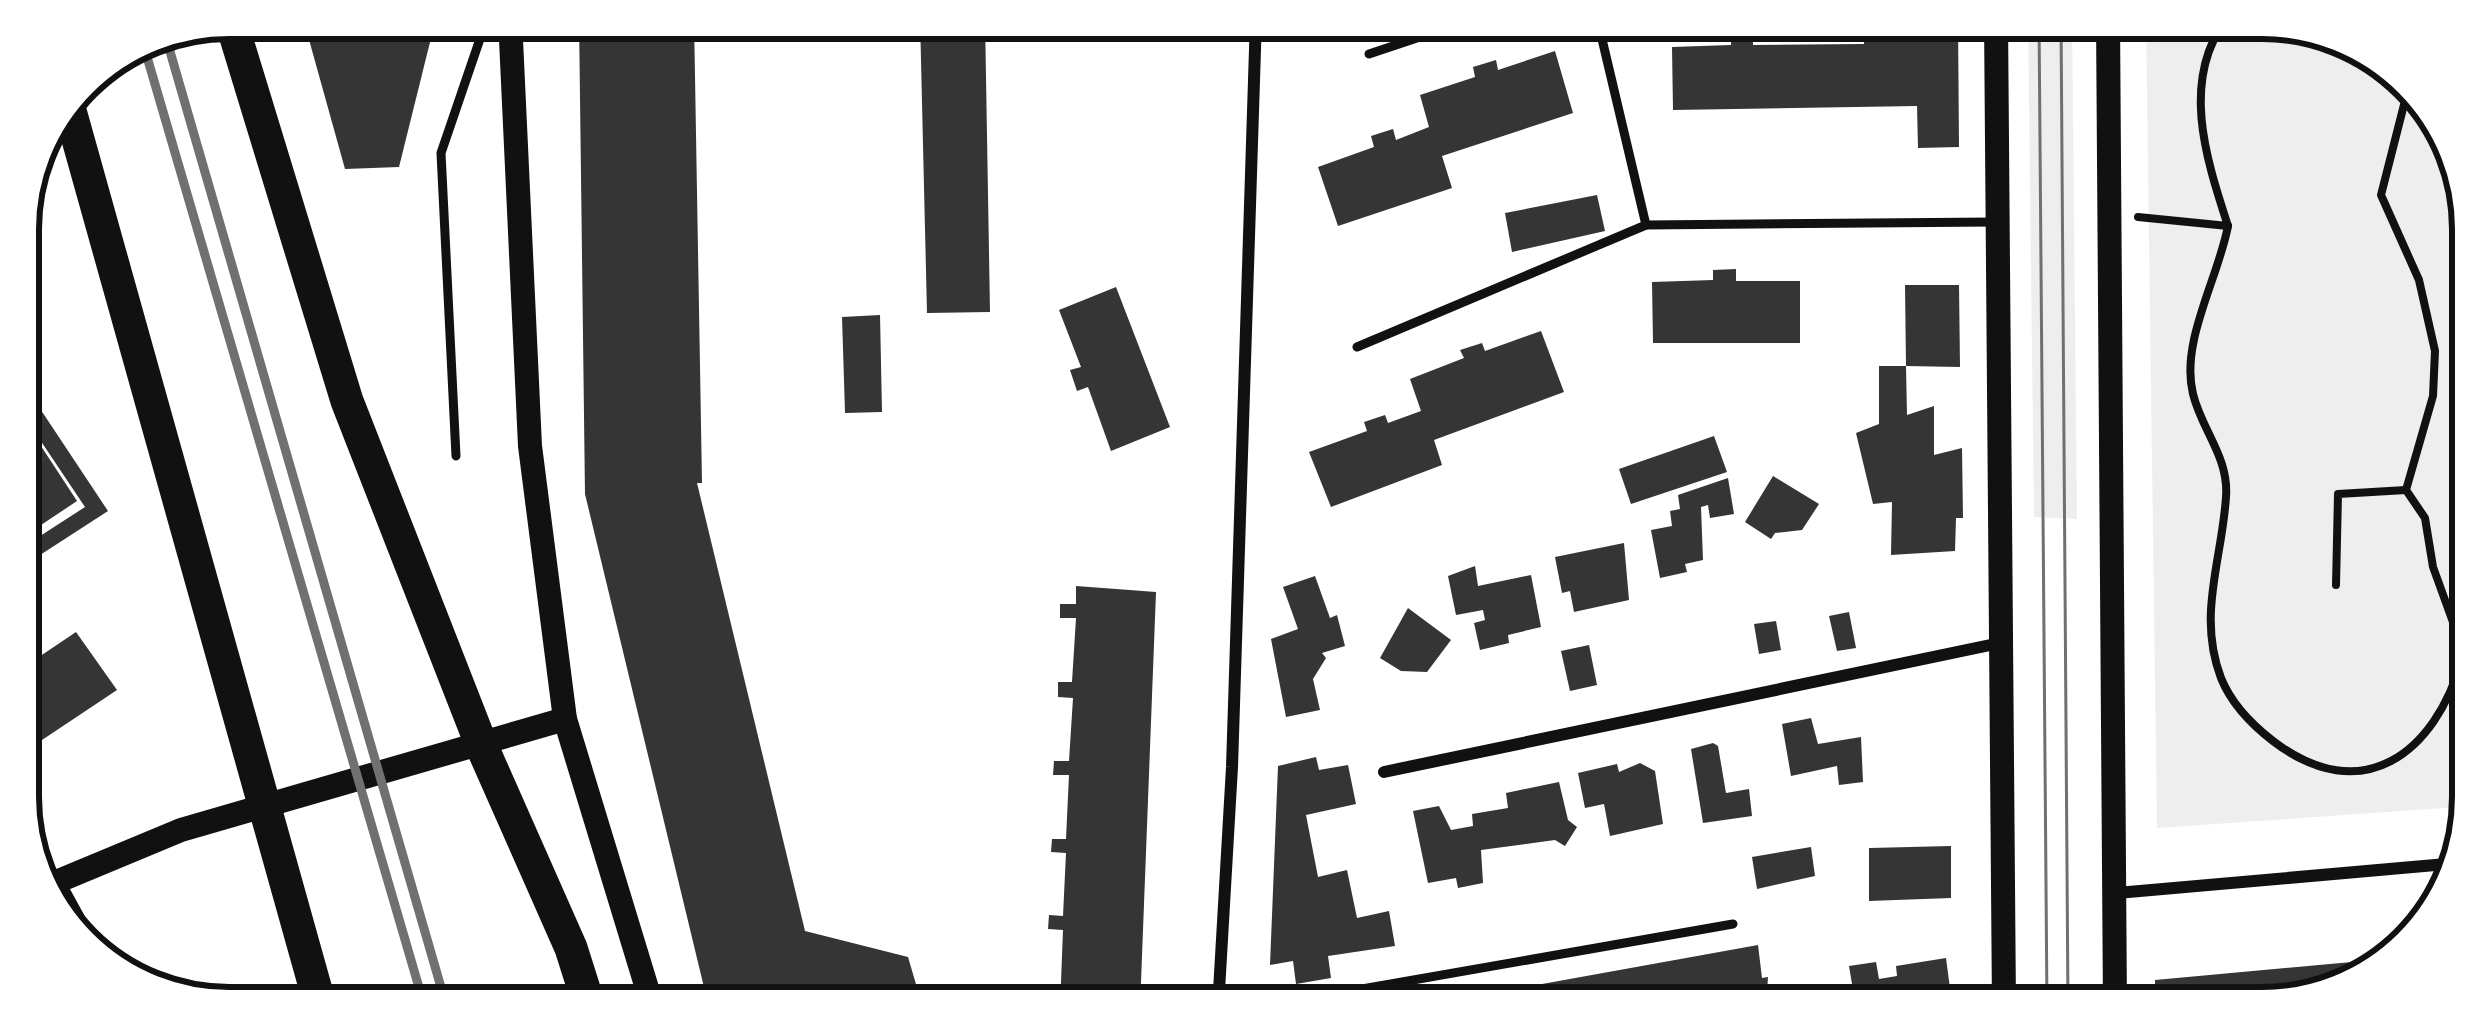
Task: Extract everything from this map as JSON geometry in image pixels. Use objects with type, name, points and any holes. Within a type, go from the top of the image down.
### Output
[{"type":"highway","points":[[236,39],[347,401],[483,749],[571,948],[583,987]]},
{"type":"highway","points":[[73,121],[315,987]]},
{"type":"highway","points":[[289,897],[302,987]]},
{"type":"main road","points":[[511,39],[530,446],[566,719],[647,987]]},
{"type":"main road","points":[[1996,39],[2004,987]]},
{"type":"main road","points":[[2108,39],[2116,987]]},
{"type":"main road","points":[[59,881],[208,822],[566,719]]},
{"type":"street","points":[[1219,987],[1233,744],[1255,39]]},
{"type":"street","points":[[1384,772],[2000,643]]},
{"type":"street","points":[[2117,893],[2439,865]]},
{"type":"lane","points":[[456,456],[441,153],[480,39]]},
{"type":"lane","points":[[1369,54],[1414,39]]},
{"type":"lane","points":[[1602,39],[1646,225]]},
{"type":"lane","points":[[1357,346],[1646,225],[1997,222]]},
{"type":"lane","points":[[1374,987],[1732,924]]},
{"type":"path","points":[[2211,39],[2199,100],[2207,163],[2228,226],[2219,277],[2201,306],[2192,350],[2192,391],[2225,463],[2227,495],[2208,598],[2212,639],[2229,692],[2264,734],[2295,758],[2364,772],[2397,759],[2430,733],[2452,693]]},
{"type":"path","points":[[2404,104],[2381,196],[2419,280],[2435,351],[2433,396],[2406,490]]},
{"type":"path","points":[[2130,216],[2228,226]]},
{"type":"path","points":[[2336,585],[2338,494],[2406,490]]},
{"type":"path","points":[[2406,490],[2425,518],[2432,566],[2452,620]]},
{"type":"shaded area","points":[[2028,39],[2072,39],[2077,519],[2034,517]]},
{"type":"shaded area","points":[[2146,39],[2287,41],[2346,59],[2387,86],[2427,134],[2446,180],[2452,229],[2451,808],[2157,828]]},
{"type":"building","points":[[309,39],[431,39],[399,167],[345,169]]},
{"type":"building","points":[[579,39],[694,39],[702,483],[697,483],[805,931],[908,957],[917,987],[704,987],[585,494]]},
{"type":"building","points":[[920,39],[985,39],[990,312],[927,313]]},
{"type":"building","points":[[1731,39],[1753,39],[1753,45],[1958,39],[1959,147],[1918,148],[1917,106],[1673,110],[1672,47],[1731,45]]},
{"type":"building","points":[[1555,51],[1573,113],[1442,156],[1452,188],[1338,226],[1318,167],[1374,147],[1371,136],[1393,129],[1396,140],[1429,127],[1420,95],[1475,77],[1473,67],[1496,60],[1498,70]]},
{"type":"building","points":[[1597,195],[1605,231],[1512,252],[1505,213]]},
{"type":"building","points":[[1736,269],[1736,281],[1800,281],[1800,343],[1653,343],[1652,282],[1713,280],[1713,270]]},
{"type":"building","points":[[1905,285],[1959,285],[1960,367],[1906,366]]},
{"type":"building","points":[[1116,287],[1170,427],[1111,451],[1088,387],[1077,391],[1070,370],[1081,367],[1059,310]]},
{"type":"building","points":[[880,315],[882,412],[845,413],[842,317]]},
{"type":"building","points":[[1541,331],[1564,392],[1434,440],[1442,465],[1331,507],[1309,452],[1367,431],[1364,422],[1385,415],[1388,423],[1421,411],[1410,379],[1464,358],[1460,350],[1482,343],[1485,351]]},
{"type":"building","points":[[1879,366],[1906,366],[1907,415],[1934,406],[1934,455],[1962,448],[1963,518],[1956,518],[1955,551],[1891,555],[1892,502],[1873,504],[1856,433],[1879,424]]},
{"type":"building","points":[[39,407],[108,511],[39,556],[39,537],[85,507],[39,438]]},
{"type":"building","points":[[1714,436],[1727,472],[1631,504],[1619,469]]},
{"type":"building","points":[[39,443],[77,501],[39,526]]},
{"type":"building","points":[[1773,476],[1819,504],[1802,530],[1775,533],[1771,539],[1745,522]]},
{"type":"building","points":[[1728,478],[1734,514],[1710,518],[1708,505],[1701,507],[1703,560],[1685,564],[1687,572],[1660,578],[1651,530],[1672,526],[1670,511],[1680,509],[1678,495]]},
{"type":"building","points":[[1624,543],[1629,600],[1574,612],[1570,591],[1562,593],[1555,557]]},
{"type":"building","points":[[1475,566],[1478,586],[1531,575],[1541,627],[1508,635],[1509,643],[1480,650],[1474,623],[1485,620],[1483,610],[1456,615],[1448,576]]},
{"type":"building","points":[[1315,576],[1330,618],[1337,615],[1345,646],[1322,653],[1326,658],[1313,679],[1320,710],[1286,717],[1271,639],[1298,629],[1283,587]]},
{"type":"building","points":[[1076,586],[1156,592],[1141,987],[1061,987],[1063,930],[1048,929],[1049,915],[1063,916],[1066,853],[1051,852],[1052,839],[1066,839],[1069,775],[1053,775],[1054,761],[1069,761],[1073,698],[1058,697],[1058,682],[1072,682],[1076,618],[1060,618],[1060,604],[1076,604]]},
{"type":"building","points":[[1408,608],[1451,640],[1427,672],[1401,671],[1380,658]]},
{"type":"building","points":[[1849,612],[1856,648],[1837,651],[1829,616]]},
{"type":"building","points":[[1776,621],[1781,650],[1759,654],[1754,624]]},
{"type":"building","points":[[76,632],[117,690],[39,742],[39,657]]},
{"type":"building","points":[[1589,645],[1597,685],[1570,691],[1561,651]]},
{"type":"building","points":[[1811,718],[1818,744],[1861,737],[1863,782],[1839,785],[1837,766],[1791,776],[1782,724]]},
{"type":"building","points":[[1718,746],[1726,793],[1749,789],[1752,816],[1703,823],[1691,749]]},
{"type":"building","points":[[1316,757],[1319,770],[1348,765],[1356,804],[1306,815],[1318,877],[1347,870],[1357,918],[1389,911],[1395,946],[1328,956],[1331,978],[1296,984],[1293,961],[1270,965],[1278,766]]},
{"type":"building","points":[[1640,763],[1655,771],[1663,824],[1610,836],[1604,804],[1585,808],[1578,773],[1617,764],[1619,772]]},
{"type":"building","points":[[1559,782],[1568,820],[1577,827],[1565,846],[1555,840],[1481,850],[1483,883],[1458,888],[1456,878],[1428,883],[1413,811],[1439,806],[1451,830],[1473,826],[1472,814],[1508,808],[1506,793]]},
{"type":"building","points":[[1951,846],[1951,898],[1869,901],[1869,848]]},
{"type":"building","points":[[1811,847],[1815,876],[1757,889],[1752,857]]},
{"type":"building","points":[[1758,945],[1762,978],[1768,977],[1767,987],[1526,987]]},
{"type":"building","points":[[1946,958],[1950,987],[1852,987],[1849,966],[1876,962],[1879,979],[1897,976],[1896,966]]},
{"type":"building","points":[[2358,961],[2323,977],[2275,987],[2155,987],[2155,980]]},
{"type":"tram line","points":[[2039,39],[2047,987]]},
{"type":"tram line","points":[[2061,39],[2068,987]]},
{"type":"railway","points":[[169,49],[441,987]]},
{"type":"railway","points":[[147,58],[419,987]]}]
